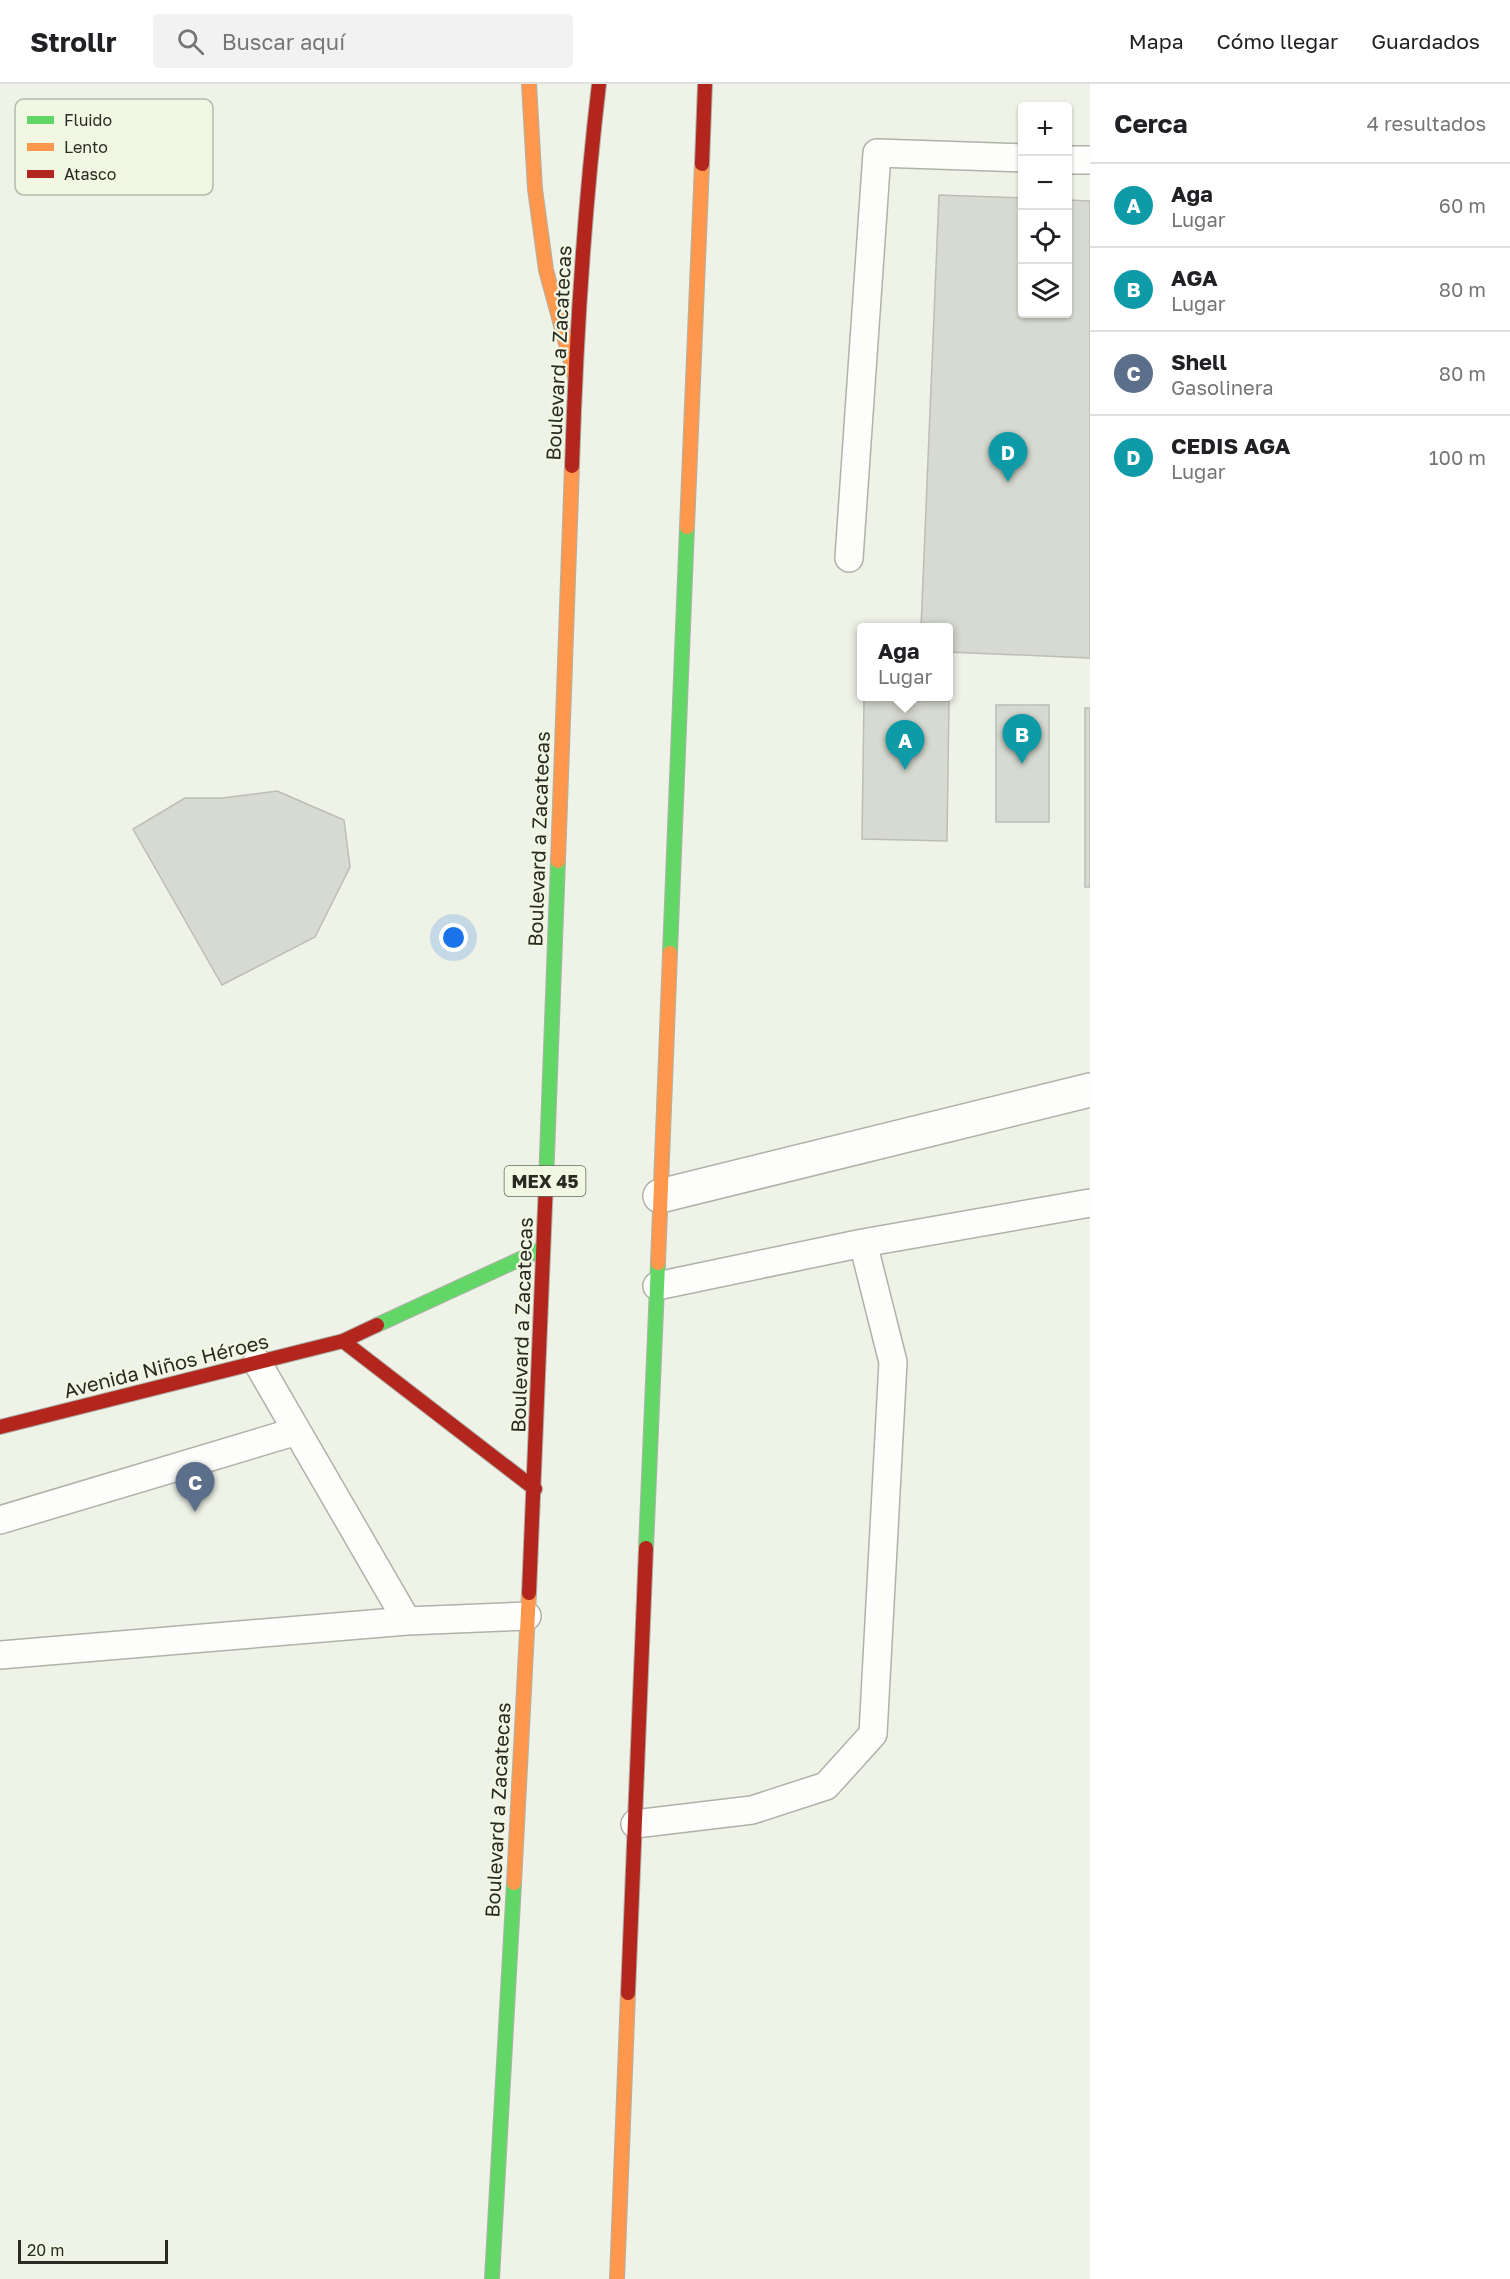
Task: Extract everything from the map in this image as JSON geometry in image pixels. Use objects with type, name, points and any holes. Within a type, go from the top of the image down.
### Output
[{"type":"main road","points":[[529,84],[536,189],[546,270],[575,377]]},
{"type":"main road","name":"Boulevard a Zacatecas","points":[[492,2279],[535,1488],[575,377],[587,189],[599,84]]},
{"type":"main road","points":[[617,2279],[705,84]]},
{"type":"main road","name":"Avenida Niños Héroes","points":[[0,1427],[343,1341],[542,1248]]},
{"type":"main road","points":[[343,1341],[535,1488]]},
{"type":"street","points":[[660,1196],[1090,1090]]},
{"type":"lane","points":[[849,558],[877,153],[1018,158]]},
{"type":"lane","points":[[1072,160],[1090,160]]},
{"type":"lane","points":[[657,1286],[863,1243],[1090,1203]]},
{"type":"lane","points":[[635,1824],[752,1810],[826,1786],[873,1734],[893,1362],[863,1243]]},
{"type":"lane","points":[[256,1362],[407,1621]]},
{"type":"lane","points":[[0,1520],[297,1431]]},
{"type":"lane","points":[[0,1655],[407,1621],[527,1616]]},
{"type":"building","points":[[939,195],[1018,198],[1018,318],[1072,318],[1072,200],[1090,201],[1090,658],[953,652],[953,623],[921,623]]},
{"type":"building","points":[[864,701],[949,701],[947,841],[862,839]]},
{"type":"building","points":[[996,705],[1049,705],[1049,822],[996,822]]},
{"type":"building","points":[[1085,708],[1090,708],[1090,887],[1085,887]]},
{"type":"building","points":[[277,791],[344,820],[350,867],[315,937],[222,985],[133,829],[185,798],[222,798]]},
{"type":"traffic: fast","points":[[670,953],[687,527]]},
{"type":"traffic: fast","points":[[546,1182],[558,861]]},
{"type":"traffic: fast","points":[[377,1325],[542,1249]]},
{"type":"traffic: fast","points":[[646,1548],[658,1263]]},
{"type":"traffic: fast","points":[[492,2279],[514,1883]]},
{"type":"traffic: slow","points":[[529,84],[535,189],[546,270],[575,377]]},
{"type":"traffic: slow","points":[[687,527],[702,164]]},
{"type":"traffic: slow","points":[[558,861],[572,466]]},
{"type":"traffic: slow","points":[[658,1263],[670,953]]},
{"type":"traffic: slow","points":[[514,1883],[529,1593]]},
{"type":"traffic: slow","points":[[617,2279],[628,1993]]},
{"type":"traffic: jam","points":[[572,466],[581,275],[599,84]]},
{"type":"traffic: jam","points":[[702,164],[705,84]]},
{"type":"traffic: jam","points":[[529,1593],[546,1182]]},
{"type":"traffic: jam","points":[[0,1427],[343,1341],[377,1325]]},
{"type":"traffic: jam","points":[[343,1341],[535,1489]]},
{"type":"traffic: jam","points":[[628,1993],[646,1548]]},
{"type":"place","name":"CEDIS AGA","points":[[1008,482]]},
{"type":"place","name":"AGA","points":[[1022,764]]},
{"type":"place","name":"Aga","points":[[905,770]]},
{"type":"place","name":"Shell","points":[[195,1512]]}]
